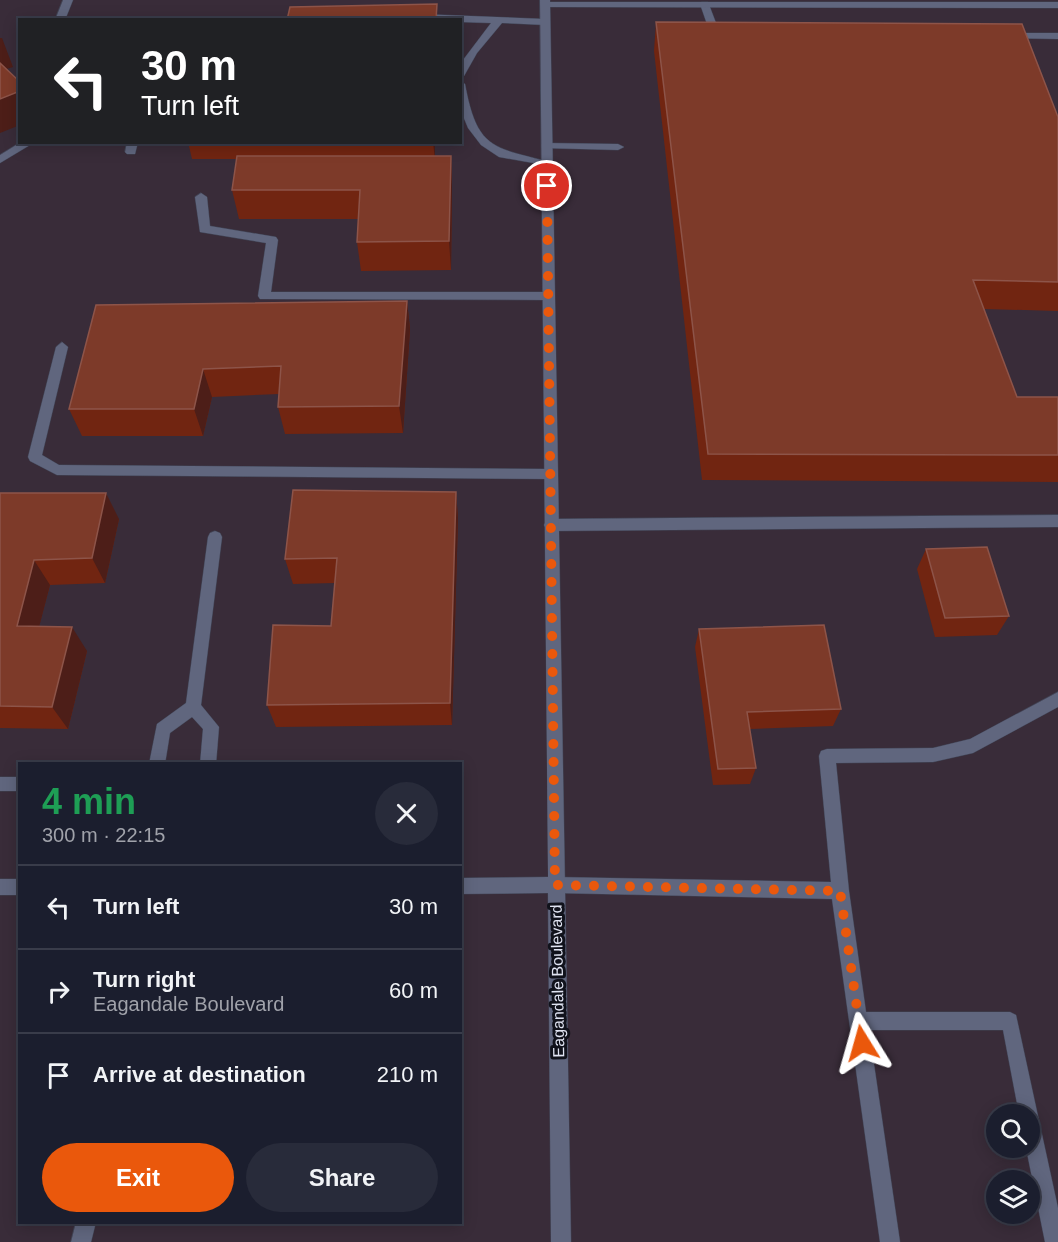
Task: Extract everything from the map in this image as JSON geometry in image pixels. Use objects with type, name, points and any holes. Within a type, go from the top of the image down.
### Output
[{"type":"street","points":[[61,18],[68,0]]},
{"type":"street","points":[[545,2],[1058,5]]},
{"type":"street","name":"Eagandale Boulevard","points":[[545,2],[561,1242]]},
{"type":"street","points":[[705,4],[712,25],[720,29],[742,30]]},
{"type":"street","points":[[411,17],[440,18]]},
{"type":"street","points":[[462,19],[545,22]]},
{"type":"street","points":[[462,71],[473,52],[499,20]]},
{"type":"street","points":[[992,35],[1058,36]]},
{"type":"street","points":[[462,97],[473,129],[493,150],[546,164]]},
{"type":"street","points":[[0,160],[27,144]]},
{"type":"street","points":[[546,146],[618,147]]},
{"type":"street","points":[[201,197],[204,229],[272,240],[264,296],[548,296]]},
{"type":"street","points":[[62,347],[35,457],[57,470],[550,474]]},
{"type":"street","points":[[551,525],[1058,521]]},
{"type":"street","points":[[157,762],[163,729],[193,706],[215,537]]},
{"type":"street","points":[[890,1242],[840,891],[827,756],[933,755],[973,746],[1058,699]]},
{"type":"street","points":[[193,706],[211,727],[208,762]]},
{"type":"street","points":[[0,784],[18,784]]},
{"type":"street","points":[[462,886],[555,885],[840,891]]},
{"type":"street","points":[[0,887],[18,887]]},
{"type":"street","points":[[858,1021],[1010,1021],[1027,1104]]},
{"type":"street","points":[[1038,1158],[1055,1242]]},
{"type":"street","points":[[81,1242],[86,1224]]},
{"type":"shaded area","points":[[0,0],[1058,0],[1058,1242],[0,1242]]},
{"type":"building","points":[[437,4],[436,18],[287,18],[290,7]]},
{"type":"building","points":[[656,22],[1022,24],[1058,117],[1058,282],[973,280],[1017,397],[1058,397],[1058,455],[708,454]]},
{"type":"building","points":[[0,63],[18,80],[18,92],[0,99]]},
{"type":"building","points":[[237,156],[451,156],[449,241],[357,242],[360,190],[232,190]]},
{"type":"building","points":[[407,301],[399,406],[278,407],[281,366],[203,369],[194,409],[69,409],[96,305]]},
{"type":"building","points":[[293,490],[456,492],[450,703],[267,705],[273,625],[331,626],[337,558],[285,559]]},
{"type":"building","points":[[0,493],[106,493],[92,558],[34,560],[17,626],[72,627],[52,707],[0,706]]},
{"type":"building","points":[[987,547],[1009,616],[945,618],[926,549]]},
{"type":"building","points":[[824,625],[841,709],[747,712],[756,768],[718,769],[699,629]]},
{"type":"route","points":[[547,186],[555,885],[840,891],[862,1043]]}]
